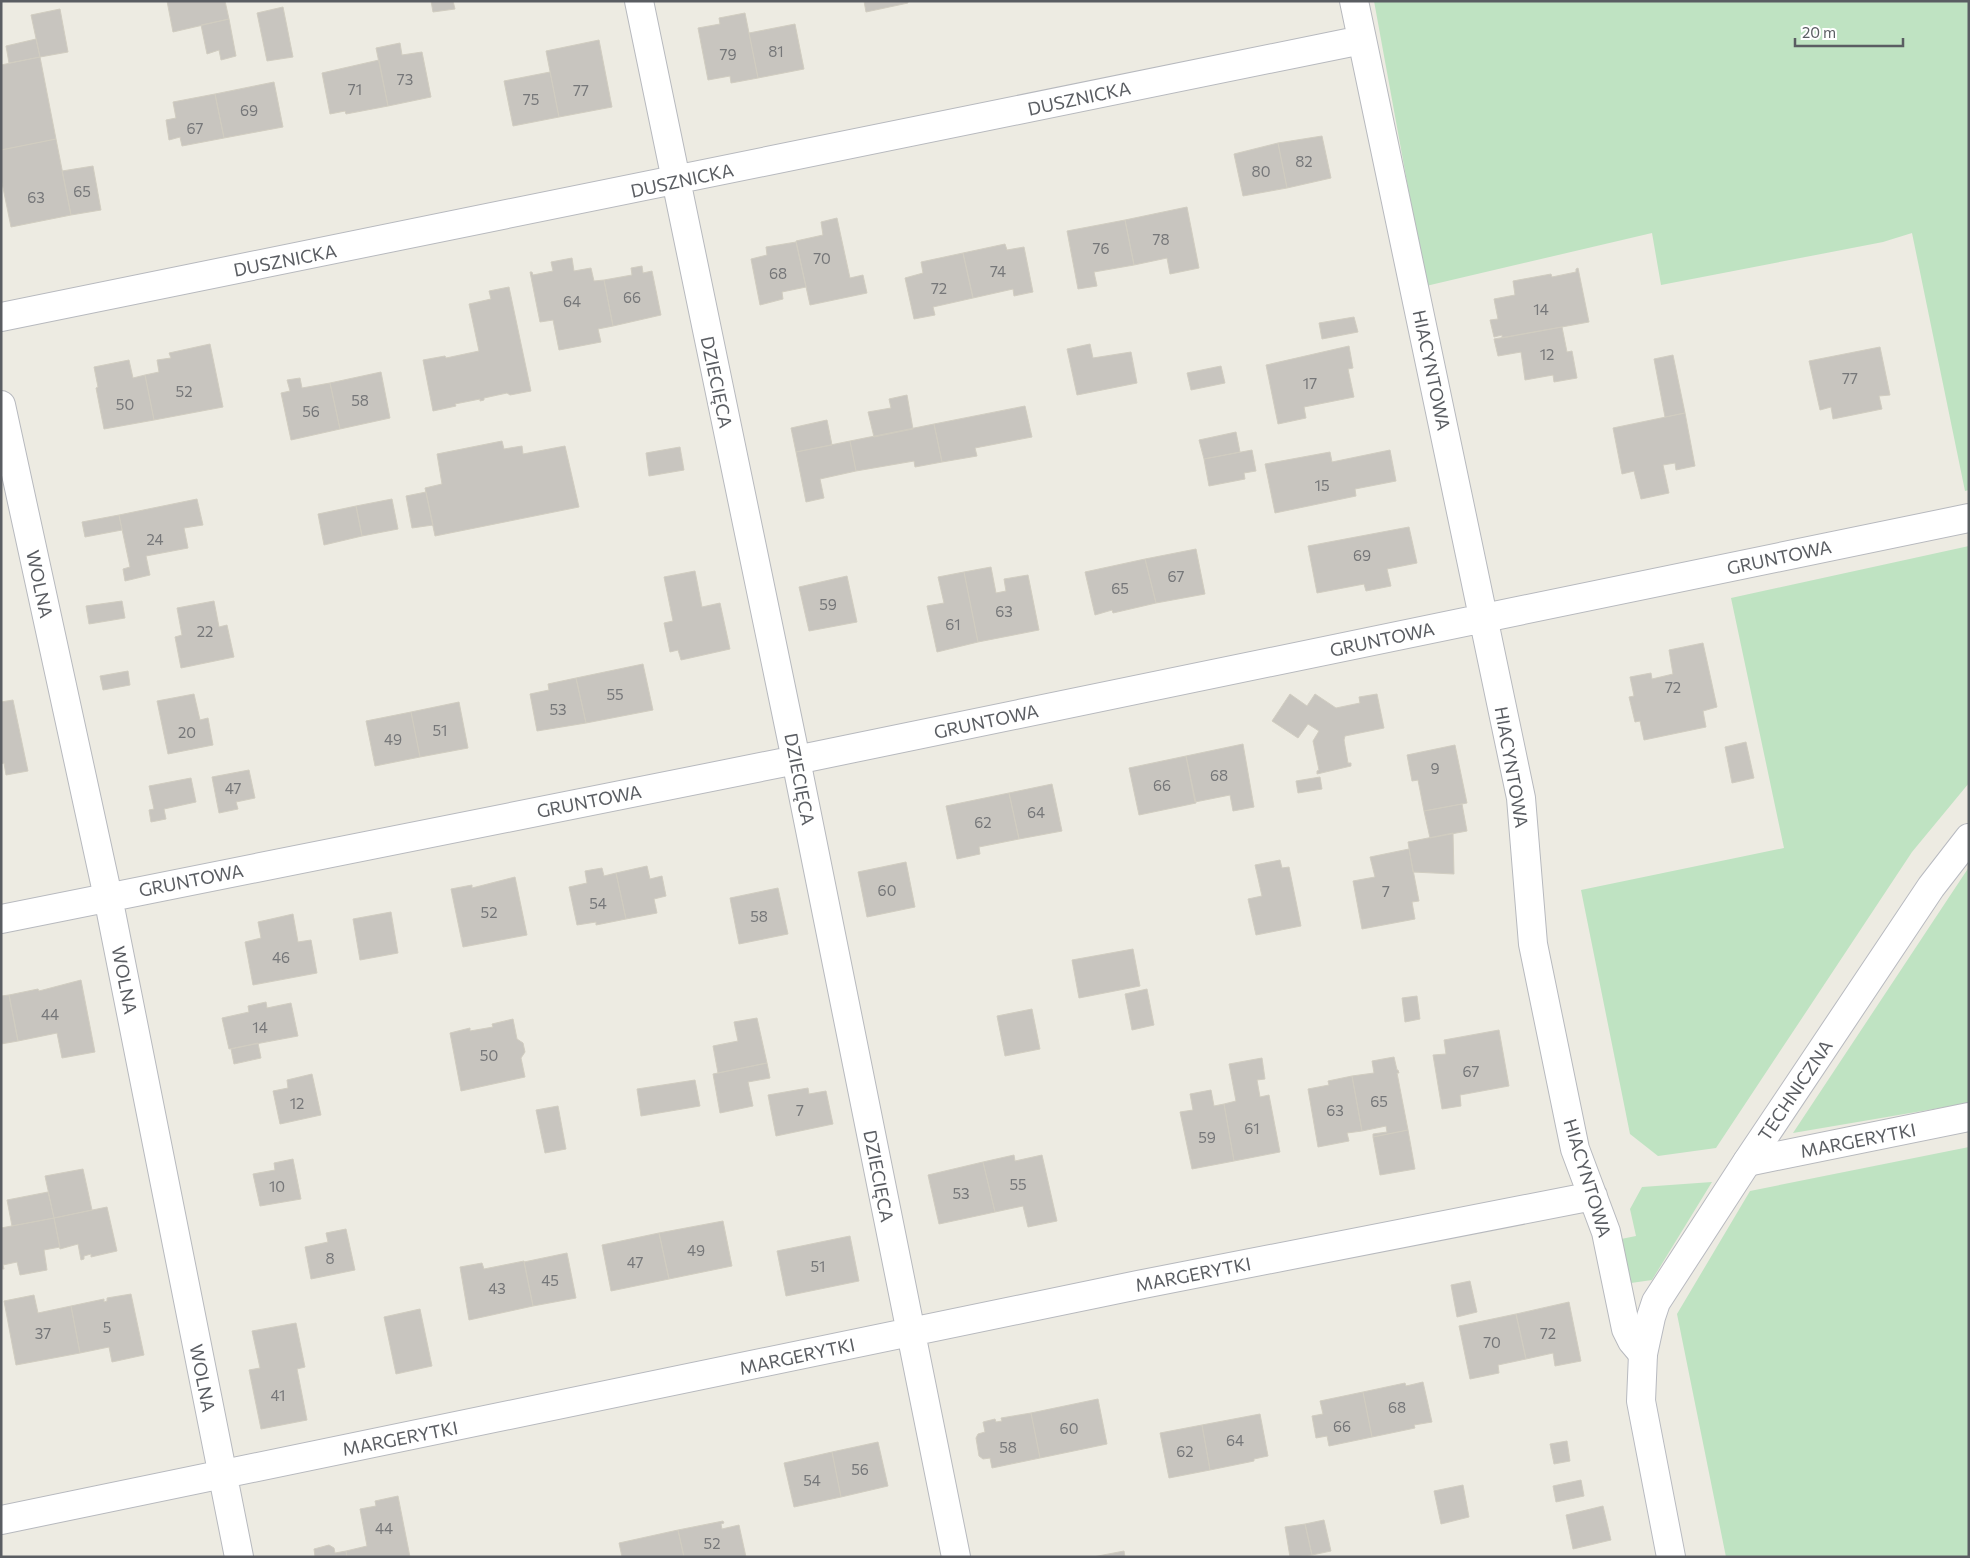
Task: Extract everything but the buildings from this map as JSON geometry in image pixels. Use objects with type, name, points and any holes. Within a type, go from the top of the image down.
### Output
[{"type":"street","name":"DZIECIĘCA","points":[[639,1],[796,760],[956,1557]]},
{"type":"street","name":"HIACYNTOWA","points":[[1354,1],[1521,798],[1533,944],[1575,1149],[1606,1232],[1626,1329],[1632,1341],[1643,1354]]},
{"type":"street","name":"DUSZNICKA","points":[[1,317],[1362,40]]},
{"type":"street","name":"WOLNA","points":[[1,405],[108,897],[239,1557]]},
{"type":"street","name":"GRUNTOWA","points":[[1,919],[796,760],[1969,518]]},
{"type":"street","name":"TECHNICZNA","points":[[1643,1354],[1651,1317],[1662,1292],[1931,887],[1969,838]]},
{"type":"street","name":"MARGERYTKI","points":[[1747,1162],[1969,1117]]},
{"type":"street","name":"MARGERYTKI","points":[[1,1520],[1138,1285],[1593,1196]]},
{"type":"street","points":[[1643,1354],[1641,1401],[1671,1557]]},
{"type":"green space","points":[[1374,1],[1969,1],[1969,490],[1965,491],[1912,233],[1883,242],[1661,285],[1652,233],[1426,286]]},
{"type":"green space","points":[[1969,546],[1969,783],[1912,852],[1716,1148],[1658,1156],[1630,1134],[1581,890],[1784,848],[1731,598]]},
{"type":"green space","points":[[1969,867],[1969,1103],[1793,1133]]},
{"type":"green space","points":[[1969,1147],[1969,1557],[1726,1557],[1677,1314],[1750,1191]]},
{"type":"green space","points":[[1712,1182],[1652,1280],[1631,1283],[1621,1239],[1636,1236],[1630,1209],[1642,1187]]}]
